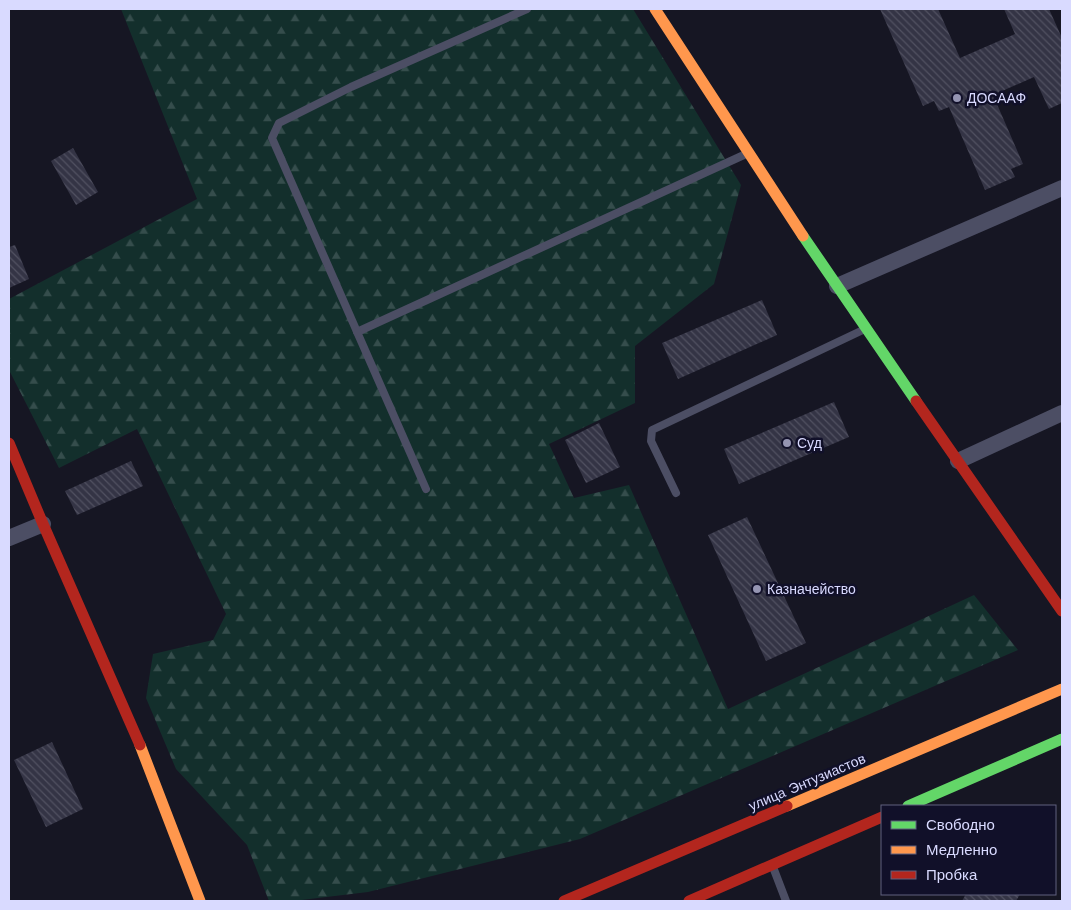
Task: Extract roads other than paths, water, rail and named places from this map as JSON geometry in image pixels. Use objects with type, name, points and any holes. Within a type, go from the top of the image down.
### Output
[{"type":"street","points":[[655,9],[837,286],[1062,611]]},
{"type":"street","points":[[837,286],[1062,188]]},
{"type":"street","points":[[958,461],[1062,413]]},
{"type":"street","points":[[9,443],[136,734],[200,901]]},
{"type":"street","points":[[9,538],[43,524]]},
{"type":"street","name":"улица Энтузиастов","points":[[564,901],[1062,689]]},
{"type":"street","points":[[910,805],[1062,739]]},
{"type":"street","points":[[689,901],[881,817]]},
{"type":"lane","points":[[426,490],[272,138],[279,123],[351,87],[527,9]]},
{"type":"lane","points":[[357,332],[749,152]]},
{"type":"lane","points":[[676,493],[651,441],[652,430],[866,328]]},
{"type":"lane","points":[[772,865],[786,901]]},
{"type":"place","name":"ДОСААФ","points":[[957,98]]},
{"type":"place","name":"Суд","points":[[787,443]]},
{"type":"place","name":"Казначейство","points":[[757,589]]}]
